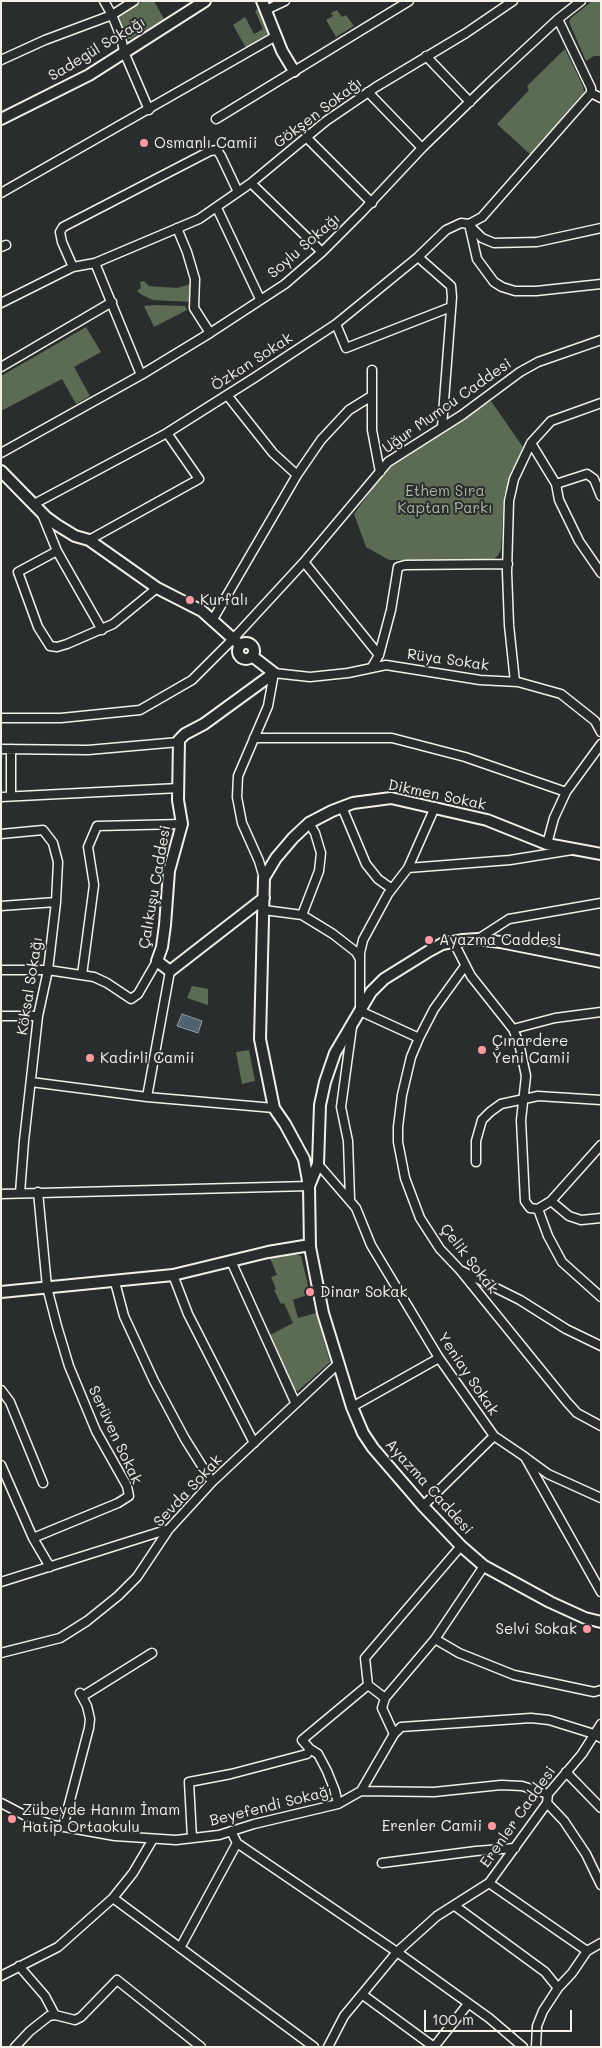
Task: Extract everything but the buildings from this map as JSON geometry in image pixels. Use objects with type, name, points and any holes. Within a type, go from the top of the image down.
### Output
[{"type":"street","points":[[104,1],[112,15],[121,37],[124,52],[149,110]]},
{"type":"street","points":[[1,60],[45,40],[112,15],[134,1]]},
{"type":"street","name":"Sadegül Sokağı","points":[[1,119],[89,75],[206,1]]},
{"type":"street","points":[[284,1],[264,6],[276,36],[294,71]]},
{"type":"street","points":[[216,119],[409,1]]},
{"type":"street","name":"Soylu Sokağı","points":[[1,453],[141,375],[285,284],[322,252],[372,203],[422,148],[470,102],[558,19],[581,1]]},
{"type":"street","name":"Gökşen Sokağı","points":[[1,303],[73,267],[95,263],[177,228],[216,208],[251,183],[326,121],[368,92],[466,33],[512,2]]},
{"type":"street","points":[[558,19],[591,88],[591,93],[601,98]]},
{"type":"street","points":[[1,193],[276,36]]},
{"type":"street","points":[[426,56],[470,102]]},
{"type":"street","points":[[368,92],[422,148]]},
{"type":"street","name":"Özkan Sokak","points":[[34,504],[167,433],[336,324],[418,257],[453,225],[469,224],[482,217],[591,93]]},
{"type":"street","points":[[307,138],[372,203]]},
{"type":"street","points":[[73,267],[62,242],[60,232],[63,227],[210,151],[217,150],[238,192]]},
{"type":"street","points":[[251,183],[322,252]]},
{"type":"street","points":[[216,208],[260,299]]},
{"type":"street","points":[[469,224],[482,238],[494,242],[538,242],[601,228]]},
{"type":"street","points":[[469,224],[477,259],[494,282],[502,287],[514,291],[536,291],[601,284]]},
{"type":"street","points":[[177,228],[195,278],[194,308],[210,333]]},
{"type":"street","points":[[418,257],[451,286],[442,427]]},
{"type":"street","points":[[95,263],[141,375]]},
{"type":"street","points":[[1,367],[112,302]]},
{"type":"street","points":[[336,324],[346,348],[451,307]]},
{"type":"street","name":"Uğur Mumcu Caddesi","points":[[1,718],[61,718],[140,710],[192,680],[236,642],[388,462],[442,427],[520,372],[538,362],[601,340]]},
{"type":"street","points":[[372,370],[370,397],[372,430],[380,472]]},
{"type":"street","points":[[227,394],[273,453],[297,475]]},
{"type":"street","points":[[212,620],[297,475],[321,440],[349,410],[370,397]]},
{"type":"street","points":[[515,682],[509,625],[508,564],[509,501],[514,480],[531,443],[551,421],[601,403]]},
{"type":"street","points":[[89,540],[199,479],[167,433]]},
{"type":"street","points":[[531,443],[556,484],[560,500],[579,542],[601,573]]},
{"type":"street","points":[[556,484],[587,474],[594,479],[601,496]]},
{"type":"street","points":[[3,478],[56,525],[75,536],[89,540],[157,588],[202,611],[236,642],[237,653],[240,658],[245,660],[252,656],[274,673]]},
{"type":"street","points":[[42,512],[57,551],[102,630]]},
{"type":"street","points":[[57,551],[18,572],[45,640],[50,646],[57,646],[102,630],[113,624],[157,588]]},
{"type":"street","points":[[304,562],[379,655]]},
{"type":"street","points":[[372,667],[379,655],[392,610],[398,567],[405,564],[508,564]]},
{"type":"street","name":"Rüya Sokak","points":[[274,673],[310,677],[348,673],[386,665],[480,680],[515,682],[562,694],[595,721],[601,732]]},
{"type":"street","points":[[1,1194],[309,1186],[304,1159],[274,1108],[260,1039],[264,878],[259,860],[242,823],[236,796],[238,776],[268,706],[274,673]]},
{"type":"street","points":[[1,749],[88,750],[179,742],[185,734],[204,724],[274,673]]},
{"type":"street","points":[[254,738],[392,738],[466,757],[566,792]]},
{"type":"street","name":"Çalıkuşu Caddesi","points":[[170,972],[157,961],[164,932],[169,872],[182,824],[179,811],[179,742]]},
{"type":"street","points":[[547,844],[554,818],[566,792],[601,744]]},
{"type":"street","points":[[11,749],[12,796]]},
{"type":"street","points":[[1,796],[179,788]]},
{"type":"street","name":"Dikmen Sokak","points":[[264,878],[287,844],[309,823],[353,803],[391,798],[487,820],[547,844],[601,854]]},
{"type":"street","points":[[342,807],[366,864],[378,879],[392,890]]},
{"type":"street","points":[[419,1038],[360,1011],[360,959],[362,940],[392,890],[408,868],[435,807]]},
{"type":"street","points":[[302,916],[319,871],[321,853],[315,832],[309,823]]},
{"type":"street","points":[[82,975],[94,885],[88,847],[96,826],[182,824]]},
{"type":"street","name":"Köksal Sokağı","points":[[1,834],[35,829],[43,830],[48,834],[53,843],[58,862],[56,902],[48,970],[38,1016],[20,1193]]},
{"type":"street","points":[[408,868],[510,860],[574,850]]},
{"type":"street","points":[[146,1097],[170,972],[264,898]]},
{"type":"street","points":[[1,906],[56,902]]},
{"type":"street","points":[[478,939],[508,919],[601,903]]},
{"type":"street","points":[[264,910],[302,916],[333,934],[356,952],[360,959]]},
{"type":"street","name":"Ayazma Caddesi","points":[[601,962],[478,939],[453,941],[429,951],[392,973],[372,992],[352,1022],[335,1053],[325,1082],[320,1106],[318,1164],[309,1186],[310,1245],[323,1313],[352,1407],[363,1433],[373,1448],[423,1506],[461,1546],[484,1566],[550,1602],[585,1618],[601,1622]]},
{"type":"street","points":[[453,941],[465,966],[480,988],[513,1028],[524,1060],[526,1076],[521,1126],[525,1202],[530,1208],[538,1209],[551,1202],[601,1145]]},
{"type":"street","points":[[1,970],[48,970],[94,977],[131,999],[138,994],[157,961]]},
{"type":"street","name":"Çelik Sokak","points":[[465,966],[443,994],[419,1038],[408,1070],[399,1112],[398,1142],[405,1178],[420,1218],[440,1249],[460,1270],[566,1402],[577,1413],[601,1426]]},
{"type":"street","points":[[513,1028],[555,1018],[601,1012]]},
{"type":"street","points":[[1,1016],[38,1016]]},
{"type":"street","points":[[350,1198],[348,1141],[341,1107],[352,1022]]},
{"type":"street","points":[[31,1082],[146,1097],[274,1108]]},
{"type":"street","points":[[476,1162],[476,1142],[479,1129],[485,1116],[501,1104],[548,1096],[601,1100]]},
{"type":"street","name":"Yeniay Sokak","points":[[318,1164],[350,1198],[371,1244],[439,1358],[494,1436],[525,1457],[601,1592]]},
{"type":"street","points":[[38,1192],[47,1287]]},
{"type":"street","points":[[551,1202],[569,1216],[581,1220],[601,1218]]},
{"type":"street","points":[[538,1209],[548,1236],[562,1262],[601,1297]]},
{"type":"street","points":[[1,1292],[173,1275],[268,1252],[310,1245]]},
{"type":"street","points":[[231,1261],[295,1402]]},
{"type":"street","points":[[460,1270],[520,1300],[566,1329],[601,1346]]},
{"type":"street","points":[[173,1275],[188,1314],[254,1444]]},
{"type":"street","points":[[115,1282],[124,1316],[154,1381],[185,1439],[212,1482]]},
{"type":"street","name":"Serüven Sokak","points":[[33,1538],[118,1503],[129,1496],[127,1486],[96,1431],[69,1366],[47,1287]]},
{"type":"street","points":[[352,1407],[439,1358]]},
{"type":"street","name":"Sevda Sokak","points":[[1,1653],[60,1638],[87,1620],[137,1577],[169,1528],[212,1482],[254,1444],[295,1402],[339,1363]]},
{"type":"street","points":[[1,1390],[10,1402],[43,1483]]},
{"type":"street","points":[[423,1506],[494,1436]]},
{"type":"street","points":[[525,1457],[548,1474],[601,1498]]},
{"type":"street","points":[[1,1465],[33,1538],[50,1567]]},
{"type":"street","points":[[1,1582],[169,1528]]},
{"type":"street","points":[[385,1698],[368,1685],[365,1658],[461,1546]]},
{"type":"street","points":[[394,1734],[382,1708],[385,1698],[435,1639],[484,1566]]},
{"type":"street","points":[[435,1639],[458,1653],[514,1675],[585,1690],[601,1690]]},
{"type":"street","points":[[63,1827],[89,1728],[90,1719],[82,1695],[152,1653]]},
{"type":"street","points":[[338,1804],[327,1771],[318,1754],[310,1749],[302,1740],[368,1685]]},
{"type":"street","points":[[548,1794],[522,1786],[501,1785],[434,1792],[361,1791],[394,1734],[401,1727],[531,1718],[549,1720],[598,1736]]},
{"type":"street","name":"Erenler Caddesi","points":[[328,2047],[344,2016],[397,1952],[437,1916],[489,1883],[547,1803],[548,1794],[598,1736],[601,1724]]},
{"type":"street","points":[[192,1838],[189,1782],[231,1774],[307,1754],[310,1749]]},
{"type":"street","points":[[566,1772],[601,1808]]},
{"type":"street","name":"Beyefendi Sokağı","points":[[1,1803],[24,1815],[63,1827],[115,1836],[153,1839],[192,1838],[219,1835],[254,1824],[338,1804],[361,1791]]},
{"type":"street","points":[[547,1803],[564,1821],[586,1854],[601,1885]]},
{"type":"street","points":[[231,1831],[237,1843],[397,1952],[523,2047]]},
{"type":"street","points":[[1,1976],[58,1947],[113,1898],[133,1873],[153,1839]]},
{"type":"street","points":[[180,1948],[237,1843]]},
{"type":"street","points":[[382,1863],[515,1848]]},
{"type":"street","points":[[489,1883],[587,1951]]},
{"type":"street","points":[[113,1898],[314,2047]]},
{"type":"street","points":[[455,1906],[545,1972],[558,1988]]},
{"type":"street","points":[[536,2047],[537,2026],[543,2011],[558,1988],[572,1973],[587,1951],[601,1944]]},
{"type":"street","points":[[18,1966],[45,1996],[55,2015]]},
{"type":"street","points":[[15,2047],[41,2021],[55,2015],[70,2019],[81,2018],[117,1980],[201,2047]]},
{"type":"street","points":[[362,1995],[434,2047],[468,2004]]},
{"type":"green space","points":[[143,1],[154,1],[164,19],[131,39],[127,39],[118,18]]},
{"type":"green space","points":[[592,1],[601,1],[601,56],[594,56],[586,61],[569,22],[571,18]]},
{"type":"green space","points":[[260,7],[269,31],[268,35],[246,48],[233,25],[245,17],[254,34],[263,29],[255,11]]},
{"type":"green space","points":[[337,10],[342,17],[346,15],[354,26],[336,37],[326,20],[333,16],[331,13]]},
{"type":"green space","points":[[565,49],[583,86],[584,92],[531,155],[497,124],[529,90],[527,86]]},
{"type":"green space","points":[[144,281],[149,286],[177,288],[191,284],[192,302],[153,300],[137,291],[141,288],[140,282]]},
{"type":"green space","points":[[144,306],[185,306],[187,310],[154,327]]},
{"type":"green space","points":[[86,327],[101,352],[74,367],[90,396],[76,404],[62,379],[1,411],[1,376]]},
{"type":"green space","name":"Ethem Sıra Kaptan Parkı","points":[[491,401],[523,447],[504,496],[501,550],[498,555],[493,560],[389,560],[366,547],[354,514],[391,463]]},
{"type":"green space","points":[[192,986],[208,989],[208,1005],[187,998]]},
{"type":"green space","points":[[249,1050],[255,1081],[242,1084],[236,1052]]},
{"type":"green space","points":[[295,1254],[301,1256],[310,1294],[293,1300],[298,1318],[316,1313],[330,1362],[298,1391],[294,1389],[270,1335],[293,1323],[284,1303],[281,1304],[274,1290],[276,1289],[271,1277],[277,1275],[270,1258]]},
{"type":"water","points":[[182,1014],[202,1021],[198,1033],[177,1026]]},
{"type":"place","name":"Osmanlı Camii","points":[[144,143]]},
{"type":"place","name":"Kurfalı","points":[[190,600]]},
{"type":"place","name":"Ayazma Caddesi","points":[[429,940]]},
{"type":"place","name":"Çınardere Yeni Camii","points":[[482,1050]]},
{"type":"place","name":"Kadirli Camii","points":[[90,1058]]},
{"type":"place","name":"Dinar Sokak","points":[[310,1292]]},
{"type":"place","name":"Selvi Sokak","points":[[587,1629]]},
{"type":"place","name":"Zübeyde Hanım İmam Hatip Ortaokulu","points":[[12,1819]]},
{"type":"place","name":"Erenler Camii","points":[[492,1826]]}]
